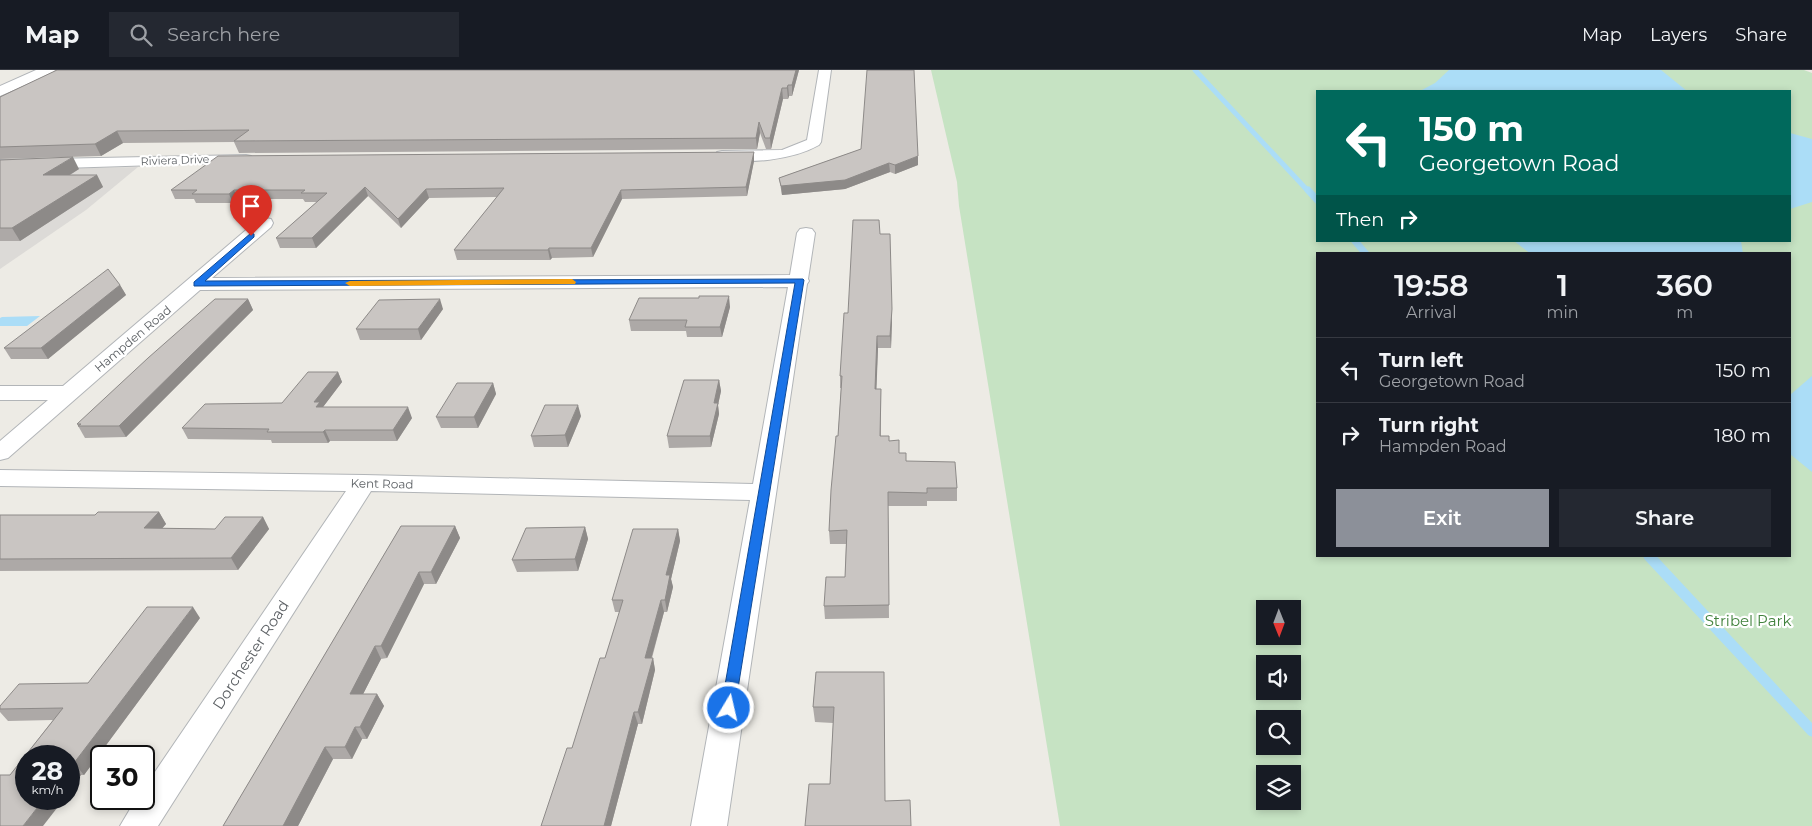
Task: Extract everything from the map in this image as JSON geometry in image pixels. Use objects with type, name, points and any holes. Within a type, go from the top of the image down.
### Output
[{"type":"street","points":[[0,92],[48,70]]},
{"type":"street","points":[[706,155],[775,154],[806,149],[814,142],[824,70]]},
{"type":"street","name":"Riviera Drive","points":[[0,165],[261,159]]},
{"type":"street","name":"Hampden Road","points":[[0,453],[265,223]]},
{"type":"street","points":[[709,826],[800,280],[806,233]]},
{"type":"street","points":[[197,284],[800,280]]},
{"type":"street","points":[[0,393],[70,392]]},
{"type":"street","name":"Kent Road","points":[[0,478],[364,483],[764,492]]},
{"type":"street","name":"Dorchester Road","points":[[138,826],[364,483]]},
{"type":"shaded area","points":[[138,167],[86,210],[0,269],[0,170]]},
{"type":"green space","name":"Stribel Park","points":[[931,70],[1804,70],[1812,73],[1812,826],[1060,826],[959,206],[957,182]]},
{"type":"water","points":[[1449,70],[1661,70],[1686,90],[1422,90],[1435,83]]},
{"type":"water","points":[[1791,133],[1812,139],[1812,202],[1791,209]]},
{"type":"water","points":[[1515,242],[1741,242],[1743,252],[1528,252]]},
{"type":"water","points":[[40,316],[27,326],[0,326],[0,318],[2,317]]},
{"type":"water","points":[[1812,376],[1812,472],[1791,455],[1791,394]]},
{"type":"building","points":[[57,70],[796,70],[792,85],[782,88],[770,138],[765,138],[759,122],[756,138],[234,141],[249,130],[117,131],[95,144],[0,147],[0,97]]},
{"type":"building","points":[[867,70],[914,70],[918,156],[895,165],[889,163],[845,180],[781,186],[779,178],[861,149]]},
{"type":"building","points":[[754,152],[746,187],[621,190],[591,248],[454,250],[504,188],[426,189],[398,219],[365,187],[312,238],[276,238],[327,193],[301,193],[305,190],[234,190],[229,194],[192,194],[197,190],[171,190],[218,156]]},
{"type":"building","points":[[73,157],[43,175],[97,175],[12,228],[0,228],[0,160]]},
{"type":"building","points":[[853,220],[879,220],[880,234],[890,234],[892,309],[890,336],[877,336],[875,389],[881,389],[880,436],[889,436],[889,441],[899,440],[899,453],[906,453],[906,461],[955,462],[957,488],[927,488],[927,493],[888,492],[889,605],[824,606],[826,577],[845,577],[847,530],[829,531],[836,436],[838,436],[844,313],[848,313]]},
{"type":"building","points":[[108,269],[120,285],[41,348],[4,348]]},
{"type":"building","points":[[699,296],[729,296],[720,327],[685,327],[687,320],[629,320],[639,298],[699,298]]},
{"type":"building","points":[[215,299],[248,299],[119,426],[78,426],[81,424],[77,424],[148,358]]},
{"type":"building","points":[[440,299],[418,329],[356,329],[379,300]]},
{"type":"building","points":[[308,372],[338,372],[314,402],[320,402],[316,407],[408,407],[393,430],[267,432],[269,429],[182,428],[205,404],[282,403]]},
{"type":"building","points":[[684,380],[719,380],[714,403],[718,403],[710,436],[667,436]]},
{"type":"building","points":[[457,383],[493,383],[474,417],[436,417]]},
{"type":"building","points":[[545,405],[578,405],[565,435],[531,436]]},
{"type":"building","points":[[98,512],[159,512],[144,528],[215,529],[225,517],[263,517],[231,558],[0,559],[0,515],[95,515]]},
{"type":"building","points":[[401,526],[455,526],[431,572],[419,572],[381,646],[375,646],[350,694],[377,694],[360,727],[355,727],[345,747],[325,747],[283,826],[223,826]]},
{"type":"building","points":[[585,527],[575,559],[512,560],[526,528]]},
{"type":"building","points":[[633,529],[678,529],[666,575],[670,575],[665,600],[661,600],[645,658],[653,658],[638,712],[634,712],[604,826],[541,826],[567,748],[572,748],[600,658],[605,658],[623,600],[612,600]]},
{"type":"building","points":[[147,607],[193,607],[80,755],[80,745],[34,745],[63,708],[0,709],[0,706],[19,684],[88,683]]},
{"type":"building","points":[[816,672],[884,672],[885,801],[910,800],[911,826],[805,826],[809,784],[830,784],[834,707],[813,707]]},
{"type":"building","points":[[15,769],[15,810],[35,810],[23,826],[0,826],[0,775],[10,775]]},
{"type":"waterway","points":[[1195,70],[1309,192]]},
{"type":"waterway","points":[[1308,190],[1316,199]]},
{"type":"waterway","points":[[1356,242],[1364,252]]},
{"type":"waterway","points":[[1650,557],[1812,731]]},
{"type":"slow traffic","points":[[350,283],[572,282]]},
{"type":"route","points":[[251,236],[197,284],[800,280],[729,708]]}]
